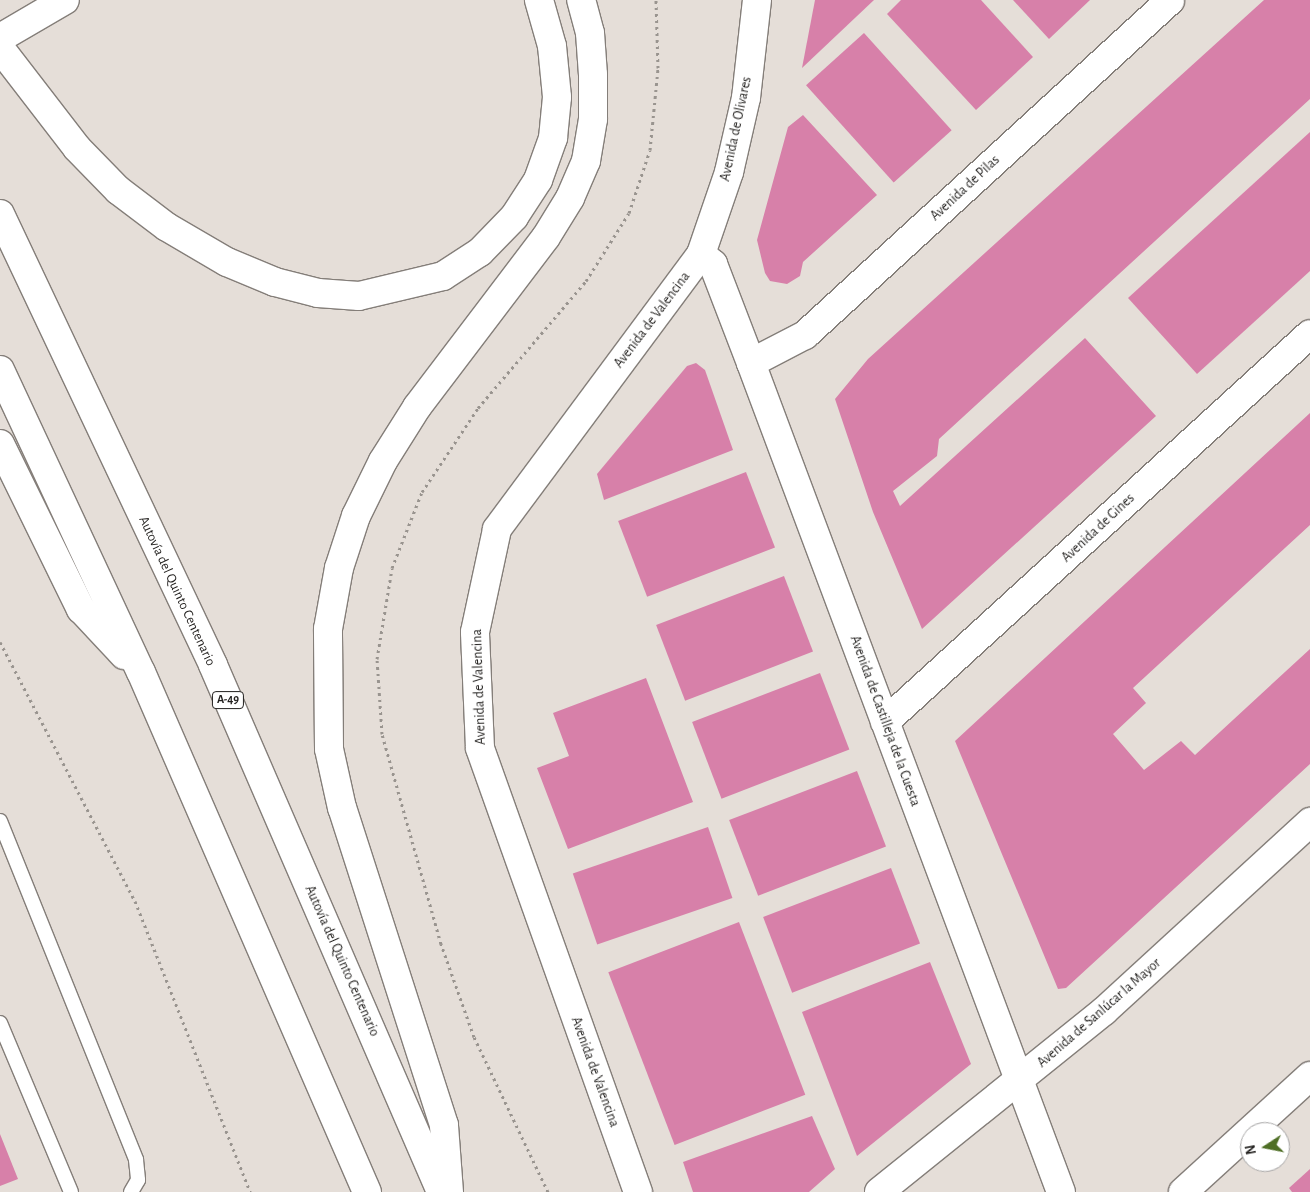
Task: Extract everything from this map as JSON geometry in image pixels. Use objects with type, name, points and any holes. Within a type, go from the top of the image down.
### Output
[{"type":"main road","points":[[0,38],[65,0]]},
{"type":"main road","points":[[0,48],[77,148],[118,190],[167,226],[227,262],[275,282],[318,293],[359,296],[443,276],[480,252],[514,217],[538,180],[553,138],[557,97],[552,46],[539,0]]},
{"type":"main road","points":[[449,1192],[444,1125],[342,808],[329,748],[328,630],[348,542],[383,461],[417,407],[546,237],[570,198],[586,161],[593,119],[593,75],[590,33],[581,0]]},
{"type":"main road","name":"Avenida de Olivares","points":[[702,254],[729,172],[746,98],[757,0]]},
{"type":"main road","name":"Avenida de Pilas","points":[[751,364],[805,335],[1170,0]]},
{"type":"main road","name":"Autovía del Quinto Centenario","points":[[0,214],[212,665],[441,1192]]},
{"type":"main road","name":"Avenida de Castilleja de la Cuesta","points":[[702,254],[713,264],[1061,1192]]},
{"type":"main road","name":"Avenida de Valencina","points":[[638,1192],[480,748],[475,632],[497,529],[702,254]]},
{"type":"main road","name":"Avenida de Gines","points":[[885,722],[1310,334]]},
{"type":"main road","points":[[0,370],[141,672],[367,1192]]},
{"type":"main road","points":[[0,444],[81,609],[141,672]]},
{"type":"main road","name":"Avenida de Sanlúcar la Mayor","points":[[879,1192],[1020,1082],[1104,1011],[1310,822]]},
{"type":"main road","points":[[1183,1192],[1310,1076]]},
{"type":"lane","points":[[0,821],[136,1160],[138,1180],[131,1192]]},
{"type":"lane","points":[[0,1023],[71,1192]]},
{"type":"path","points":[[0,642],[135,901],[250,1192]]},
{"type":"building","points":[[815,0],[874,0],[802,68]]},
{"type":"building","points":[[901,0],[981,0],[1033,57],[976,110],[887,14]]},
{"type":"building","points":[[1013,0],[1090,0],[1049,39]]},
{"type":"building","points":[[1264,0],[1310,0],[1310,99],[939,439],[937,456],[893,491],[900,506],[1085,338],[1156,416],[922,629],[873,512],[835,399],[868,359]]},
{"type":"building","points":[[864,33],[952,130],[894,183],[806,85]]},
{"type":"building","points":[[803,115],[877,195],[803,262],[800,276],[787,284],[770,281],[765,273],[757,240],[788,127]]},
{"type":"building","points":[[1310,132],[1310,271],[1197,374],[1128,298]]},
{"type":"building","points":[[696,363],[705,370],[733,450],[604,500],[597,474],[687,366]]},
{"type":"building","points":[[1310,413],[1310,525],[1133,688],[1146,703],[1113,734],[1144,770],[1181,741],[1195,755],[1310,649],[1310,764],[1066,988],[1058,989],[955,741]]},
{"type":"building","points":[[746,472],[775,548],[647,597],[618,521]]},
{"type":"building","points":[[784,576],[813,652],[685,701],[656,625]]},
{"type":"building","points":[[820,673],[849,750],[721,799],[692,722]]},
{"type":"building","points":[[646,678],[693,802],[568,849],[537,768],[569,756],[553,713]]},
{"type":"building","points":[[857,771],[886,847],[758,896],[729,820]]},
{"type":"building","points":[[708,827],[732,898],[597,944],[573,874]]},
{"type":"building","points":[[891,868],[920,944],[792,993],[763,917]]},
{"type":"building","points":[[739,922],[805,1095],[675,1145],[608,972]]},
{"type":"building","points":[[930,962],[971,1064],[857,1156],[802,1012]]},
{"type":"building","points":[[812,1116],[835,1169],[809,1192],[693,1192],[683,1162]]},
{"type":"building","points":[[0,1134],[18,1179],[0,1186]]},
{"type":"building","points":[[1310,1169],[1310,1192],[1292,1192],[1289,1188]]}]
